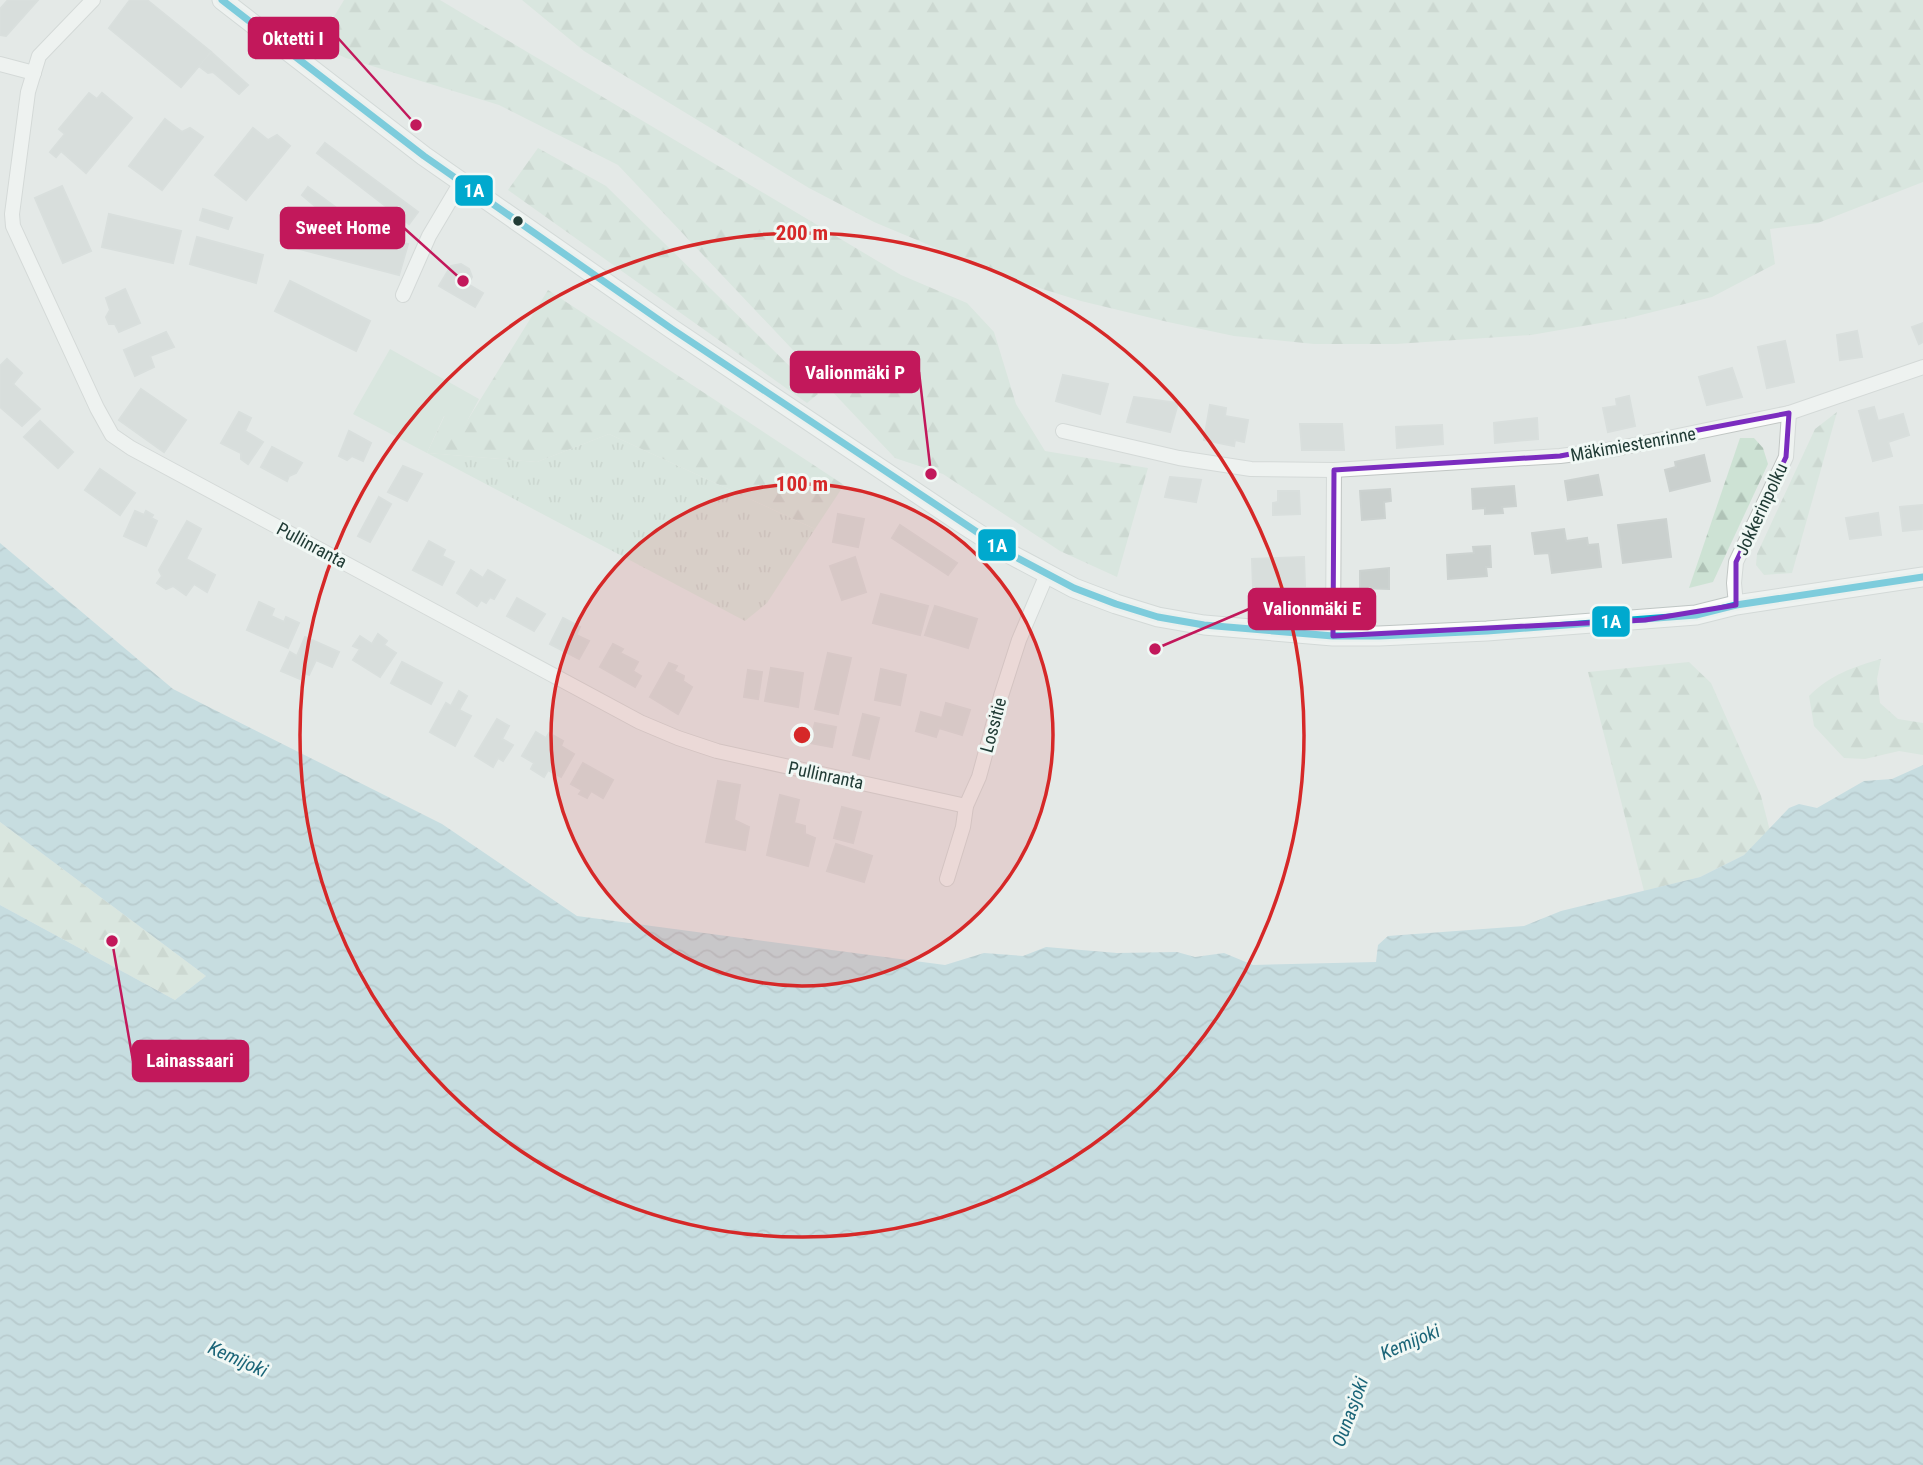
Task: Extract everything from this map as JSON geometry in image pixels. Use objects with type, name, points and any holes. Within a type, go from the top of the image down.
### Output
[{"type":"main road","points":[[222,0],[461,182],[673,329],[960,523],[1047,574],[1084,592],[1158,617],[1205,625],[1333,636],[1460,632],[1646,620],[1696,615],[1736,605],[1923,577]]},
{"type":"street","name":"Pullinranta","points":[[93,0],[39,56],[29,92],[12,214],[13,226],[112,435],[628,715],[678,738],[717,751],[966,806]]},
{"type":"street","points":[[0,64],[34,73]]},
{"type":"street","points":[[403,295],[429,236],[461,182]]},
{"type":"street","name":"Mäkimiestenrinne","points":[[1063,431],[1179,457],[1251,469],[1334,470],[1560,456],[1615,449],[1789,413],[1923,367]]},
{"type":"street","name":"Jokkerinpolku","points":[[1736,605],[1736,562],[1786,457],[1789,413]]},
{"type":"street","points":[[1333,636],[1334,470]]},
{"type":"street","name":"Lossitie","points":[[947,879],[960,839],[966,806],[979,778],[1019,640],[1047,574]]},
{"type":"highlighted area","points":[[1789,413],[1786,457],[1736,562],[1736,605],[1645,620],[1333,636],[1334,470],[1560,456]]},
{"type":"green space","points":[[344,0],[440,0],[901,275],[967,303],[994,332],[1016,404],[1045,451],[1148,468],[1117,577],[1060,551],[943,474],[895,458],[618,165],[499,105],[346,58],[317,45]]},
{"type":"green space","points":[[522,0],[1923,0],[1923,182],[1818,223],[1770,229],[1775,264],[1712,297],[1629,318],[1531,335],[1396,344],[1314,344],[1234,336],[1081,301],[1010,279],[874,222],[809,188],[584,51]]},
{"type":"green space","points":[[538,148],[606,186],[818,394],[807,403],[508,190]]},
{"type":"green space","points":[[548,290],[844,485],[815,529],[609,434],[537,462],[427,453],[445,415],[464,426]]},
{"type":"green space","points":[[390,349],[479,399],[464,427],[444,416],[427,453],[353,414]]},
{"type":"green space","points":[[1837,412],[1792,573],[1764,575],[1756,565],[1757,554],[1815,429]]},
{"type":"green space","points":[[609,434],[815,529],[767,603],[745,621],[427,453],[537,462]]},
{"type":"green space","points":[[1740,438],[1754,438],[1763,448],[1768,464],[1713,582],[1689,588]]},
{"type":"green space","points":[[1881,659],[1877,679],[1880,703],[1898,719],[1923,723],[1923,755],[1899,751],[1865,759],[1844,758],[1814,726],[1809,696],[1825,682],[1842,673]]},
{"type":"green space","points":[[1689,662],[1711,683],[1761,796],[1770,831],[1744,855],[1700,877],[1644,891],[1588,672]]},
{"type":"green space","points":[[0,822],[206,976],[175,1000],[0,905]]},
{"type":"water","points":[[0,543],[173,689],[442,824],[577,916],[945,965],[984,953],[1023,956],[1046,947],[1117,953],[1177,952],[1195,957],[1224,953],[1253,965],[1376,962],[1378,945],[1388,936],[1524,926],[1561,911],[1700,877],[1744,855],[1789,808],[1799,804],[1817,808],[1864,781],[1892,779],[1923,765],[1923,1465],[0,1465],[0,905],[175,1000],[206,976],[0,822]]},
{"type":"building","points":[[8,0],[38,0],[6,36],[0,35],[0,9]]},
{"type":"building","points":[[130,0],[147,0],[211,52],[181,87],[109,28]]},
{"type":"building","points":[[211,52],[248,85],[239,94],[213,72],[208,73],[199,66]]},
{"type":"building","points":[[89,93],[97,99],[102,93],[132,118],[86,173],[61,151],[56,157],[50,152],[65,134],[59,129]]},
{"type":"building","points":[[165,119],[182,132],[190,128],[203,137],[162,190],[129,166]]},
{"type":"building","points":[[253,128],[268,140],[277,135],[290,146],[246,200],[215,175]]},
{"type":"building","points":[[325,143],[418,212],[409,224],[317,153]]},
{"type":"building","points":[[62,186],[91,251],[63,263],[35,198]]},
{"type":"building","points":[[308,187],[342,212],[334,222],[302,195]]},
{"type":"building","points":[[203,209],[232,218],[228,229],[200,220]]},
{"type":"building","points":[[109,214],[181,231],[173,263],[102,247]]},
{"type":"building","points":[[298,216],[340,227],[346,224],[363,228],[366,234],[408,244],[399,275],[292,247]]},
{"type":"building","points":[[197,237],[263,255],[256,283],[190,264]]},
{"type":"building","points":[[461,264],[469,269],[472,277],[468,284],[483,293],[475,307],[439,286],[451,266]]},
{"type":"building","points":[[290,281],[370,321],[356,351],[275,311]]},
{"type":"building","points":[[125,289],[140,323],[119,332],[115,324],[109,324],[106,317],[110,310],[106,298]]},
{"type":"building","points":[[1923,323],[1923,342],[1919,344],[1912,327]]},
{"type":"building","points":[[1857,331],[1862,357],[1840,360],[1837,335]]},
{"type":"building","points":[[166,332],[174,347],[150,356],[154,367],[135,376],[124,350]]},
{"type":"building","points":[[1785,341],[1794,382],[1767,388],[1758,347]]},
{"type":"building","points":[[7,359],[22,373],[13,384],[40,409],[22,426],[0,407],[0,366]]},
{"type":"building","points":[[1732,368],[1742,397],[1707,405],[1699,377]]},
{"type":"building","points":[[1063,375],[1108,384],[1100,414],[1056,401]]},
{"type":"building","points":[[141,389],[186,420],[164,452],[119,420]]},
{"type":"building","points":[[1629,396],[1635,426],[1608,432],[1603,408],[1617,406],[1616,399]]},
{"type":"building","points":[[1134,397],[1178,403],[1170,432],[1127,422]]},
{"type":"building","points":[[1210,405],[1226,408],[1225,416],[1248,420],[1244,442],[1235,440],[1234,446],[1204,440]]},
{"type":"building","points":[[1874,407],[1878,421],[1903,414],[1909,435],[1888,442],[1892,456],[1873,461],[1859,411]]},
{"type":"building","points":[[239,412],[251,418],[245,431],[263,442],[248,464],[241,459],[241,453],[221,443]]},
{"type":"building","points":[[1537,418],[1538,439],[1495,443],[1494,423]]},
{"type":"building","points":[[40,421],[73,452],[58,468],[24,437]]},
{"type":"building","points":[[1300,424],[1342,424],[1344,450],[1302,450]]},
{"type":"building","points":[[1442,425],[1443,444],[1397,448],[1396,427]]},
{"type":"building","points":[[349,431],[371,443],[363,461],[352,456],[347,460],[339,456]]},
{"type":"building","points":[[272,447],[302,463],[287,481],[261,467]]},
{"type":"building","points":[[1704,455],[1710,481],[1670,491],[1665,470],[1676,467],[1675,462]]},
{"type":"building","points":[[403,466],[422,474],[407,501],[388,492]]},
{"type":"building","points":[[100,469],[135,493],[120,515],[85,490]]},
{"type":"building","points":[[1598,475],[1602,495],[1568,500],[1565,481]]},
{"type":"building","points":[[1170,477],[1201,480],[1196,502],[1165,497]]},
{"type":"building","points":[[1514,486],[1516,506],[1502,507],[1503,513],[1485,514],[1485,508],[1473,509],[1472,489]]},
{"type":"building","points":[[1390,489],[1391,501],[1384,502],[1385,518],[1362,520],[1360,491]]},
{"type":"building","points":[[1278,491],[1299,491],[1300,514],[1273,515],[1273,503],[1278,502]]},
{"type":"building","points":[[379,497],[391,504],[370,542],[358,536]]},
{"type":"building","points":[[1923,505],[1923,529],[1903,531],[1900,507]]},
{"type":"building","points":[[135,511],[144,515],[146,511],[157,521],[146,546],[124,536]]},
{"type":"building","points":[[1878,513],[1881,535],[1850,539],[1846,518]]},
{"type":"building","points":[[838,514],[864,519],[858,547],[833,542]]},
{"type":"building","points":[[1666,519],[1671,557],[1623,563],[1618,525]]},
{"type":"building","points":[[187,521],[201,529],[186,559],[215,575],[207,592],[194,584],[186,595],[173,586],[166,589],[157,583],[162,576],[159,570]]},
{"type":"building","points":[[900,525],[957,563],[948,575],[892,538]]},
{"type":"building","points":[[1564,529],[1566,541],[1587,538],[1588,545],[1598,544],[1601,567],[1552,573],[1549,553],[1535,554],[1532,533]]},
{"type":"building","points":[[429,541],[445,550],[442,556],[454,562],[442,585],[413,570]]},
{"type":"building","points":[[1490,546],[1491,567],[1486,567],[1487,576],[1448,579],[1447,555],[1474,553],[1473,547]]},
{"type":"building","points":[[855,557],[866,592],[842,600],[830,566]]},
{"type":"building","points":[[1304,557],[1305,586],[1253,588],[1252,559]]},
{"type":"building","points":[[1389,568],[1389,589],[1360,588],[1360,571]]},
{"type":"building","points":[[471,570],[483,578],[488,570],[505,580],[494,599],[490,597],[486,603],[481,600],[477,606],[457,593]]},
{"type":"building","points":[[881,594],[928,606],[920,635],[873,623]]},
{"type":"building","points":[[517,598],[545,614],[534,631],[507,616]]},
{"type":"building","points":[[259,602],[274,609],[271,616],[284,622],[286,617],[299,623],[288,648],[247,630]]},
{"type":"building","points":[[935,606],[977,619],[968,648],[925,635]]},
{"type":"building","points":[[563,618],[580,627],[576,635],[589,641],[579,659],[550,644]]},
{"type":"building","points":[[378,634],[387,641],[384,645],[396,653],[380,677],[353,660],[360,649],[353,646],[360,636],[372,644]]},
{"type":"building","points":[[305,637],[339,652],[332,667],[316,660],[309,675],[303,672],[300,679],[281,671],[290,652],[297,656]]},
{"type":"building","points":[[613,644],[623,649],[620,653],[638,662],[633,671],[641,676],[635,687],[600,667]]},
{"type":"building","points":[[828,653],[851,658],[838,714],[815,709]]},
{"type":"building","points":[[402,662],[442,683],[431,704],[391,683]]},
{"type":"building","points":[[669,663],[677,666],[674,671],[684,676],[683,681],[692,687],[678,714],[650,697]]},
{"type":"building","points":[[771,668],[803,673],[798,707],[765,701]]},
{"type":"building","points":[[881,669],[906,675],[900,705],[875,700]]},
{"type":"building","points":[[748,670],[762,672],[758,699],[744,697]]},
{"type":"building","points":[[459,691],[467,696],[459,710],[471,716],[455,746],[430,732],[446,703],[451,706]]},
{"type":"building","points":[[946,703],[970,710],[962,735],[939,728],[936,737],[916,731],[921,712],[942,718]]},
{"type":"building","points":[[863,714],[879,718],[869,759],[853,755]]},
{"type":"building","points":[[497,719],[509,726],[502,739],[513,745],[503,761],[498,758],[493,767],[475,756]]},
{"type":"building","points":[[815,723],[836,727],[832,747],[810,743]]},
{"type":"building","points":[[536,732],[546,738],[549,733],[563,741],[561,746],[574,754],[561,777],[548,770],[544,777],[531,769],[534,763],[522,756]]},
{"type":"building","points":[[583,763],[613,780],[603,798],[591,791],[587,798],[579,794],[582,790],[571,784]]},
{"type":"building","points":[[718,781],[740,785],[734,820],[749,827],[745,850],[706,842]]},
{"type":"building","points":[[780,795],[799,800],[794,823],[805,826],[805,834],[815,838],[808,866],[767,855]]},
{"type":"building","points":[[842,807],[861,812],[853,843],[834,838]]},
{"type":"building","points":[[836,844],[872,856],[864,882],[827,871]]},
{"type":"transit line","name":"1A","points":[[222,0],[424,156],[672,329],[1010,554],[1074,588],[1116,604],[1158,617],[1204,625],[1333,636],[1379,636],[1487,631],[1696,615],[1736,605],[1923,577]]},
{"type":"place","name":"Oktetti I","points":[[416,125]]},
{"type":"place","name":"Sweet Home","points":[[463,281]]},
{"type":"place","name":"Valionmäki P","points":[[931,474]]},
{"type":"place","name":"Valionmäki E","points":[[1155,649]]},
{"type":"place","name":"Lainassaari","points":[[112,941]]},
{"type":"water label","name":"Kemijoki","points":[[1410,1342]]},
{"type":"water label","name":"Kemijoki","points":[[238,1359]]},
{"type":"water label","name":"Ounasjoki","points":[[1350,1412]]}]
